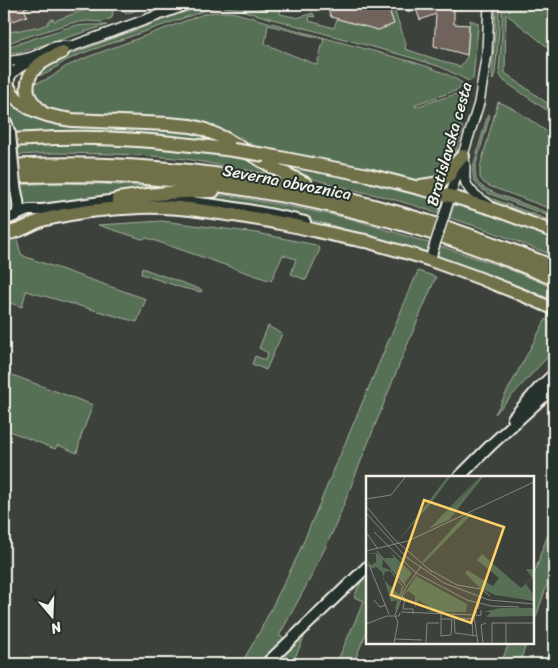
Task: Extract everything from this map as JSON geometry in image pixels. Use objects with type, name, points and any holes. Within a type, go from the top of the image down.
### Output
[{"type":"highway","points":[[41,112],[30,99],[28,90],[29,80],[38,65],[66,50]]},
{"type":"highway","points":[[8,85],[13,95],[24,105],[32,110],[52,116],[72,120],[180,125],[203,129],[226,139],[294,179],[328,194]]},
{"type":"highway","points":[[7,137],[97,138],[164,142],[233,150],[331,167],[450,196]]},
{"type":"highway","points":[[414,186],[440,182],[450,174],[454,165],[463,156]]},
{"type":"highway","name":"Severna obvoznica","points":[[4,166],[95,164],[173,169],[251,179],[328,194],[430,221],[554,267]]},
{"type":"highway","name":"Severna obvoznica","points":[[4,177],[64,175],[132,177],[207,184],[275,194],[352,211],[431,233],[496,255],[554,279]]},
{"type":"highway","points":[[118,200],[145,194],[177,192],[212,191],[275,194]]},
{"type":"highway","points":[[4,233],[14,232],[45,219],[112,209],[154,206],[236,215],[365,241]]},
{"type":"main road","points":[[4,60],[8,85]]},
{"type":"main road","points":[[4,116],[19,209],[17,215]]},
{"type":"main road","points":[[450,196],[493,209],[554,232]]},
{"type":"main road","points":[[4,220],[11,219],[30,210],[118,200],[177,200],[256,211],[341,231],[365,241],[430,260],[504,287],[554,309]]},
{"type":"main road","points":[[4,227],[12,226],[42,210]]},
{"type":"main road","points":[[492,444],[539,388],[554,374]]},
{"type":"main road","points":[[460,476],[554,388]]},
{"type":"main road","points":[[266,664],[366,568]]},
{"type":"street","points":[[8,85],[17,69],[29,63],[189,4]]},
{"type":"street","name":"Bratislavska cesta","points":[[430,260],[479,103],[485,70],[489,4]]},
{"type":"street","points":[[4,60],[32,57],[58,46],[66,50]]},
{"type":"street","points":[[463,156],[468,187],[493,209]]},
{"type":"shaded area","points":[[4,4],[104,4],[4,40]]},
{"type":"green space","points":[[101,4],[110,4],[113,12],[112,18],[102,22],[71,23],[4,44],[4,33],[37,28],[48,24],[48,21],[53,19],[54,21]]},
{"type":"green space","points":[[119,4],[153,4],[126,14]]},
{"type":"green space","points":[[206,4],[218,4],[218,6],[83,53],[65,61],[48,73],[35,77],[37,73],[52,61]]},
{"type":"green space","points":[[223,4],[248,4],[266,8],[267,10],[285,4],[286,8],[281,7],[280,14],[297,18],[313,13],[315,17],[310,16],[309,21],[334,28],[337,19],[378,30],[394,24],[387,4],[392,4],[406,43],[405,49],[460,67],[467,57],[470,20],[478,23],[473,79],[469,81],[441,67],[416,59],[224,7]]},
{"type":"green space","points":[[496,4],[499,4],[499,32],[493,80],[492,73]]},
{"type":"green space","points":[[502,4],[554,4],[554,52],[506,14],[505,73],[554,108],[554,115],[504,81],[500,75]]},
{"type":"green space","points":[[215,12],[236,13],[420,64],[454,78],[464,84],[458,90],[416,104],[415,107],[467,91],[468,98],[463,105],[460,124],[463,128],[453,161],[438,178],[417,182],[259,149],[241,137],[234,139],[220,131],[70,115],[51,109],[34,96],[33,84],[50,78],[65,67],[204,14]],"holes":[[[268,25],[324,39],[317,65],[265,44]]]},
{"type":"green space","points":[[107,25],[24,51],[14,53],[4,51],[4,48],[73,26]]},
{"type":"green space","points":[[8,94],[40,118],[53,123],[181,130],[202,134],[224,143],[67,132],[15,133],[4,105],[4,100]]},
{"type":"green space","points":[[498,102],[519,112],[554,137],[554,210],[489,186],[480,178],[480,167]]},
{"type":"green space","points":[[488,114],[490,115],[475,168],[478,183],[497,194],[554,215],[554,218],[490,194],[476,184],[473,176],[473,167]]},
{"type":"green space","points":[[56,142],[139,144],[242,156],[258,168],[262,166],[271,173],[186,159],[152,156],[54,153],[19,155],[17,144]]},
{"type":"green space","points":[[275,162],[361,179],[441,200],[438,214],[399,201],[316,180]]},
{"type":"green space","points":[[468,174],[472,185],[480,193],[554,222],[554,224],[487,199],[471,187]]},
{"type":"green space","points":[[52,183],[167,188],[25,207],[21,185]]},
{"type":"green space","points":[[10,185],[11,200],[13,200],[14,208],[10,213],[4,213],[4,197],[7,196],[4,186]]},
{"type":"green space","points":[[226,195],[352,219],[429,243],[427,250],[422,253],[312,220],[182,197]]},
{"type":"green space","points":[[457,204],[554,237],[554,256],[485,229],[450,218],[453,207]]},
{"type":"green space","points":[[162,221],[257,233],[316,245],[320,249],[306,280],[291,274],[296,259],[283,255],[271,281],[150,239],[142,239],[98,225]]},
{"type":"green space","points":[[16,235],[21,254],[26,257],[146,299],[137,322],[26,291],[22,307],[4,301],[4,237]]},
{"type":"green space","points":[[440,246],[506,268],[554,288],[554,301],[530,290],[501,282],[439,258]]},
{"type":"green space","points":[[142,268],[202,290],[201,292],[183,288],[141,274]]},
{"type":"green space","points":[[418,271],[436,277],[334,529],[279,636],[285,638],[258,664],[241,664],[259,633],[297,557]]},
{"type":"green space","points":[[546,319],[554,326],[553,351],[495,414]]},
{"type":"green space","points":[[268,326],[282,334],[266,370],[252,364],[255,356],[265,360],[268,353],[259,348]]},
{"type":"green space","points":[[4,372],[93,405],[81,436],[77,453],[58,445],[55,449],[4,429]]},
{"type":"green space","points":[[554,520],[554,565],[533,625],[533,577]]},
{"type":"green space","points":[[366,574],[366,633],[353,664],[336,664],[364,601],[354,597]]},
{"type":"green space","points":[[307,631],[292,664],[273,664]]},
{"type":"green space","points":[[509,643],[527,643],[519,664],[501,664]]},
{"type":"building","points":[[6,4],[34,5],[24,8],[27,16],[13,21]]},
{"type":"building","points":[[326,4],[387,4],[394,24],[378,30],[331,17]]},
{"type":"building","points":[[405,4],[466,4],[467,8],[454,9],[454,24],[469,25],[467,55],[434,46],[436,14],[420,20],[416,9],[408,12]]}]
